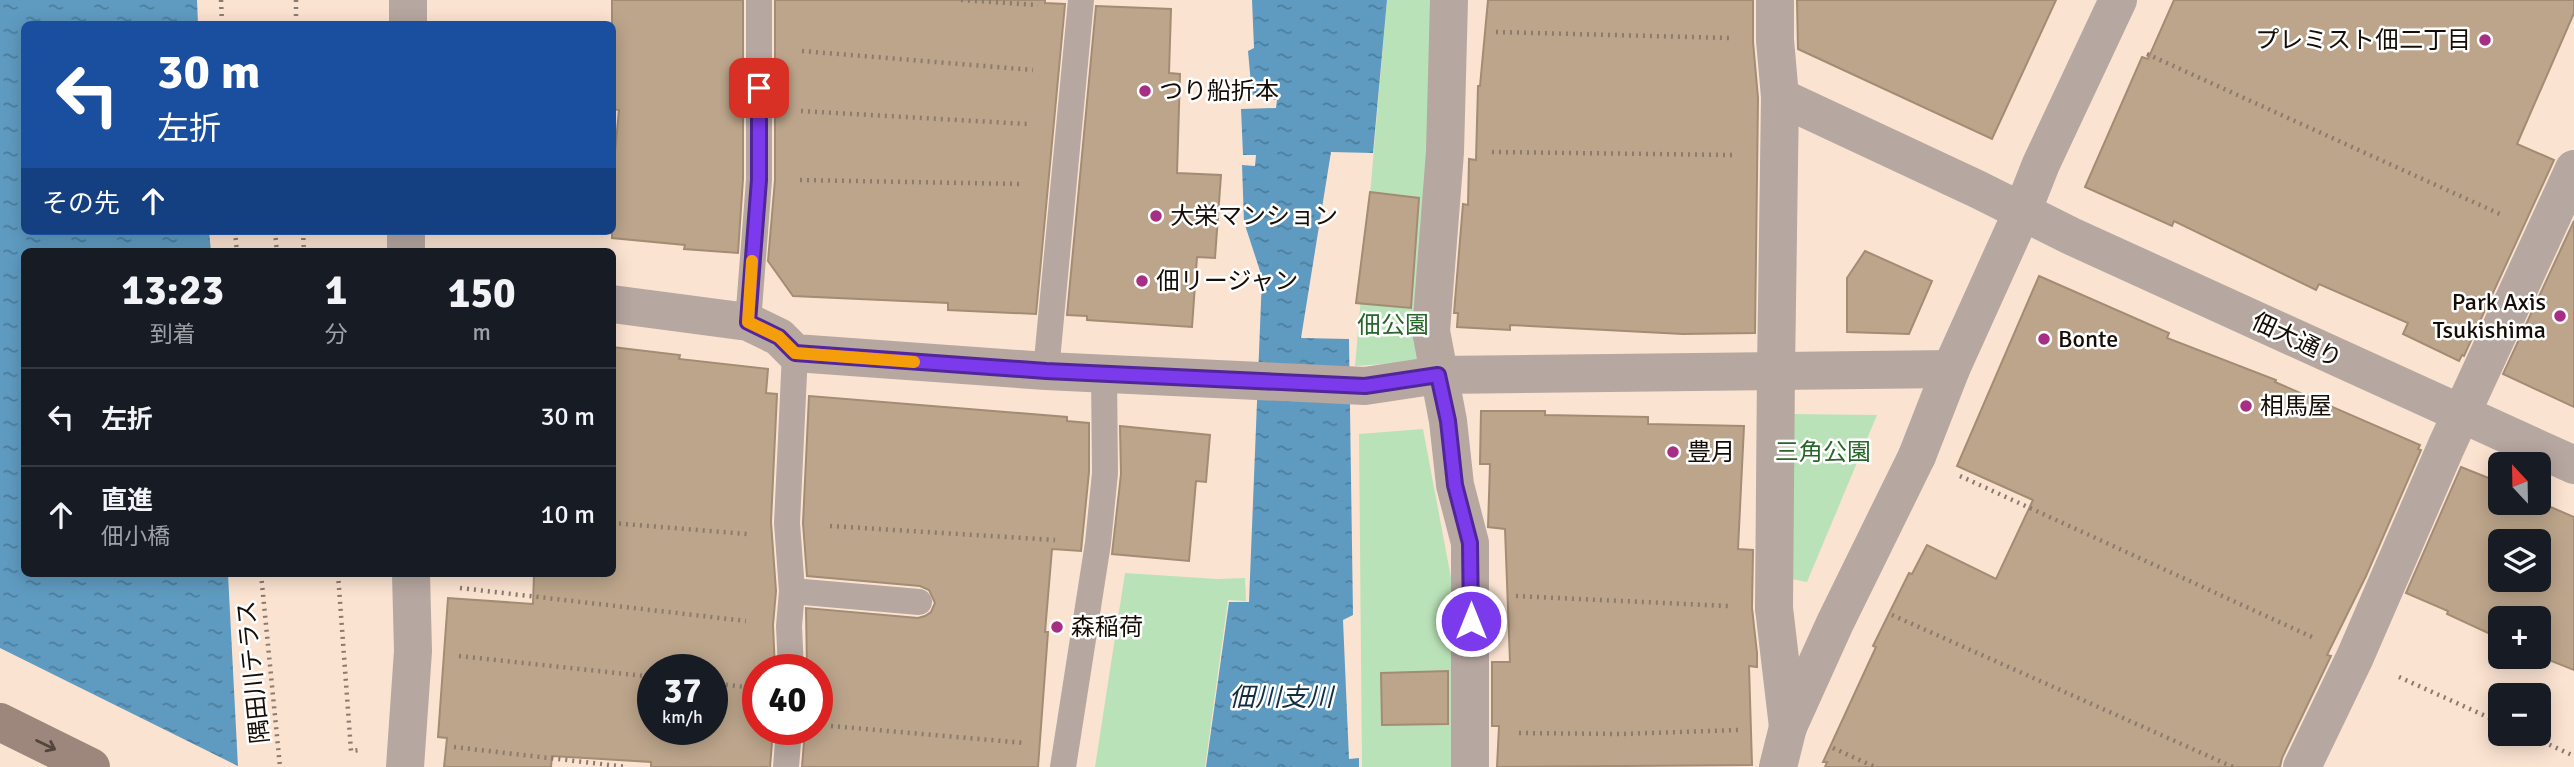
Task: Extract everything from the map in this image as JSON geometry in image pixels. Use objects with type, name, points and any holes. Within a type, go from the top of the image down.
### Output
[{"type":"main road","points":[[0,722],[91,767]]},
{"type":"street","points":[[408,0],[408,21]]},
{"type":"street","points":[[1775,0],[1780,97],[1774,608],[1788,727]]},
{"type":"street","points":[[1449,15],[1444,152],[1431,331],[1448,421],[1455,485],[1470,543],[1470,750]]},
{"type":"street","points":[[1778,767],[1788,727],[1848,596],[1917,456],[1951,369],[2041,164],[2110,17]]},
{"type":"street","name":"佃大通り","points":[[1780,97],[2022,212],[2574,465]]},
{"type":"street","points":[[2302,767],[2355,657],[2461,415],[2574,169]]},
{"type":"street","points":[[616,304],[748,322],[779,337],[795,353],[1046,371],[1365,386],[1438,375],[1951,369]]},
{"type":"street","points":[[406,755],[413,651],[411,578]]},
{"type":"lane","points":[[748,322],[759,180],[759,0]]},
{"type":"lane","points":[[1046,371],[1081,4]]},
{"type":"lane","points":[[790,654],[792,591],[787,530],[795,353]]},
{"type":"lane","points":[[1065,757],[1098,543],[1105,474],[1104,373]]},
{"type":"lane","points":[[792,591],[919,602]]},
{"type":"lane","points":[[786,767],[788,745]]},
{"type":"path","points":[[221,0],[222,21]]},
{"type":"path","points":[[296,0],[296,21]]},
{"type":"path","points":[[961,0],[1081,4]]},
{"type":"path","points":[[1449,15],[1775,40]]},
{"type":"path","points":[[2110,17],[2544,234]]},
{"type":"path","points":[[759,48],[1073,74]]},
{"type":"path","points":[[758,108],[1069,127]]},
{"type":"path","points":[[1444,152],[1778,156]]},
{"type":"path","points":[[759,180],[1065,185]]},
{"type":"path","points":[[1917,456],[2488,717]]},
{"type":"path","points":[[616,523],[1098,543]]},
{"type":"path","name":"隅田川テラス","points":[[261,577],[280,767]]},
{"type":"path","points":[[338,577],[351,751]]},
{"type":"path","points":[[411,578],[789,626]]},
{"type":"path","points":[[1471,594],[1774,608]]},
{"type":"path","points":[[1848,596],[2233,767]]},
{"type":"path","points":[[413,651],[637,675]]},
{"type":"path","points":[[833,727],[1065,757]]},
{"type":"path","points":[[1470,750],[1621,734],[1788,727]]},
{"type":"path","points":[[2551,745],[2574,755]]},
{"type":"path","points":[[406,755],[627,767]]},
{"type":"green space","name":"佃公園","points":[[1387,0],[1441,0],[1426,361],[1355,366]]},
{"type":"green space","name":"三角公園","points":[[1789,414],[1877,415],[1807,582],[1787,578]]},
{"type":"green space","points":[[1423,429],[1455,599],[1452,767],[1362,767],[1359,434]]},
{"type":"green space","points":[[1125,573],[1217,579],[1245,578],[1246,601],[1228,600],[1205,767],[1095,767]]},
{"type":"water","points":[[0,0],[197,0],[198,21],[21,21],[21,235],[209,235],[211,248],[21,248],[21,577],[228,577],[238,767],[0,767]]},
{"type":"water","name":"佃川支川","points":[[1252,0],[1387,0],[1373,153],[1331,152],[1301,338],[1349,339],[1353,615],[1343,620],[1349,759],[1359,758],[1359,767],[1206,767],[1229,602],[1249,602],[1262,277],[1244,222],[1242,165],[1255,166],[1256,155],[1243,155],[1241,109],[1276,108],[1277,100],[1252,95],[1248,51],[1254,48]]},
{"type":"pier","points":[[0,648],[240,767],[0,767]]},
{"type":"building","points":[[612,0],[743,0],[743,179],[738,253],[684,249],[685,245],[612,238],[612,235],[616,235],[616,141],[619,110],[616,110],[616,21],[612,21]]},
{"type":"building","points":[[775,0],[1045,0],[1045,3],[1065,4],[1036,314],[948,310],[948,303],[793,296],[768,261],[775,180]]},
{"type":"building","points":[[1488,0],[1753,0],[1753,42],[1758,98],[1755,333],[1683,334],[1510,325],[1510,330],[1457,327],[1458,313],[1454,313],[1463,204],[1468,205],[1469,159],[1476,160],[1478,86]]},
{"type":"building","points":[[1797,0],[2056,0],[1992,139],[1798,49]]},
{"type":"building","points":[[2174,0],[2574,0],[2574,13],[2517,144],[2554,160],[2464,356],[2462,355],[2459,361],[2403,334],[2408,323],[2319,284],[2316,290],[2174,221],[2172,226],[2085,187],[2142,57],[2148,59]]},
{"type":"building","points":[[1096,6],[1171,9],[1169,73],[1180,74],[1177,173],[1221,175],[1215,258],[1197,257],[1192,327],[1087,320],[1087,316],[1067,315]]},
{"type":"building","points":[[1370,192],[1419,198],[1411,308],[1356,303]]},
{"type":"building","name":"Park Axis Tsukishima","points":[[2574,221],[2574,407],[2503,374]]},
{"type":"building","points":[[1865,251],[1932,281],[1909,334],[1847,332],[1847,278]]},
{"type":"building","points":[[2039,276],[2169,333],[2167,338],[2276,380],[2275,382],[2420,445],[2418,449],[2421,450],[2366,576],[2327,655],[2331,656],[2280,767],[1825,767],[1827,762],[1823,762],[1876,647],[1873,646],[1909,573],[1912,574],[1927,545],[1996,579],[2033,500],[1957,466]]},
{"type":"building","points":[[616,347],[680,355],[679,359],[768,369],[766,393],[777,394],[771,522],[776,591],[774,654],[742,654],[742,745],[772,745],[770,767],[651,767],[651,762],[552,756],[551,767],[444,767],[447,738],[438,737],[448,598],[533,604],[534,577],[616,577]]},
{"type":"building","points":[[809,396],[1067,417],[1067,421],[1089,423],[1089,472],[1081,551],[1052,549],[1038,767],[802,767],[804,745],[833,745],[833,654],[807,654],[806,608],[918,618],[931,612],[935,603],[929,590],[920,586],[807,576],[803,523]]},
{"type":"building","points":[[1481,411],[1545,411],[1545,415],[1648,417],[1648,424],[1744,426],[1738,549],[1753,550],[1752,608],[1757,667],[1749,666],[1752,765],[1497,767],[1499,726],[1492,726],[1492,662],[1510,662],[1505,529],[1488,527],[1490,464],[1480,464]]},
{"type":"building","points":[[1120,426],[1210,435],[1206,482],[1196,481],[1189,561],[1112,554],[1121,474]]},
{"type":"building","points":[[2461,467],[2488,478],[2488,515],[2551,515],[2552,508],[2574,517],[2574,670],[2551,661],[2551,606],[2488,606],[2488,633],[2447,614],[2448,611],[2406,593]]},
{"type":"building","points":[[1448,671],[1448,724],[1382,725],[1381,673]]},
{"type":"slow traffic","points":[[752,261],[748,322],[779,337],[795,353],[914,362]]},
{"type":"place","name":"プレミスト佃二丁目","points":[[2485,40]]},
{"type":"place","name":"つり船折本","points":[[1145,91]]},
{"type":"place","name":"大栄マンション","points":[[1156,216]]},
{"type":"place","name":"佃リージャン","points":[[1142,281]]},
{"type":"place","name":"Park Axis Tsukishima","points":[[2560,316]]},
{"type":"place","name":"Bonte","points":[[2044,339]]},
{"type":"place","name":"相馬屋","points":[[2246,406]]},
{"type":"place","name":"豊月","points":[[1673,452]]},
{"type":"place","name":"森稲荷","points":[[1057,627]]},
{"type":"route","points":[[759,88],[759,180],[748,322],[779,337],[795,353],[1046,371],[1365,386],[1438,375],[1448,421],[1455,485],[1470,543],[1471,621]]}]
